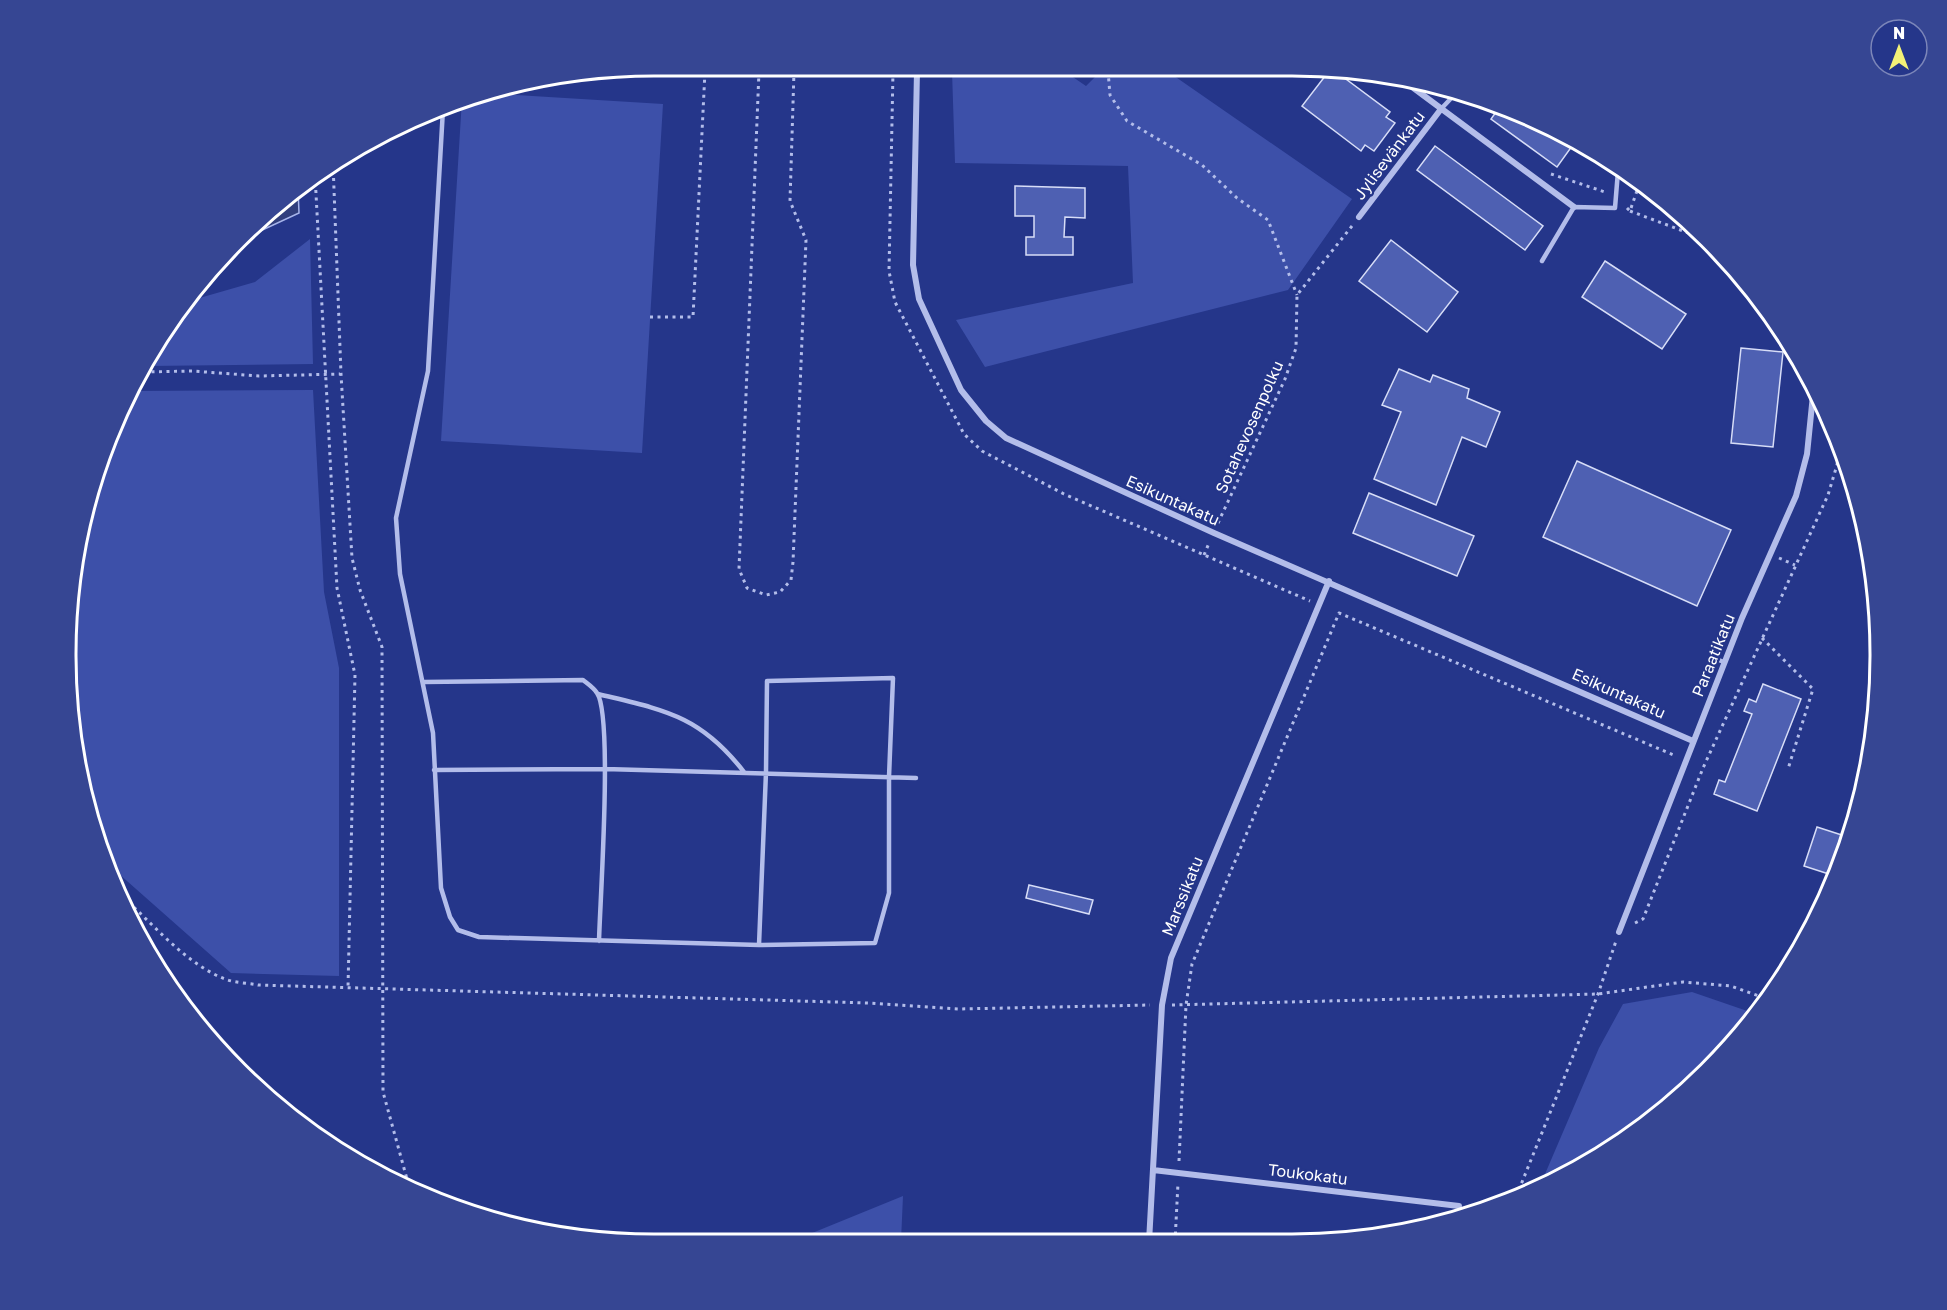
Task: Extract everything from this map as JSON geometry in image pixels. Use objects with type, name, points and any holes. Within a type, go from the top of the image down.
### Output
[{"type":"street","name":"Esikuntakatu","points":[[917,76],[913,265],[919,299],[961,390],[986,421],[1006,438],[1214,533],[1693,741]]},
{"type":"street","points":[[1417,90],[1574,207]]},
{"type":"street","name":"Jylisevänkatu","points":[[1359,217],[1441,109]]},
{"type":"street","name":"Paraatikatu","points":[[1619,932],[1724,662],[1796,496],[1807,454],[1812,402]]},
{"type":"street","name":"Marssikatu","points":[[1149,1234],[1162,1005],[1171,958],[1329,581]]},
{"type":"street","name":"Toukokatu","points":[[1153,1170],[1459,1206]]},
{"type":"lane","points":[[1441,109],[1450,99]]},
{"type":"lane","points":[[443,118],[428,371],[396,518],[400,574],[424,682],[432,734],[441,888],[450,917],[458,930],[478,937],[759,945],[875,943],[888,893],[888,777],[893,678],[767,681],[759,945]]},
{"type":"lane","points":[[1542,261],[1574,207],[1615,208],[1618,177]]},
{"type":"lane","points":[[1713,658],[1724,662]]},
{"type":"lane","points":[[424,682],[584,680],[598,693],[673,713],[724,746],[744,772]]},
{"type":"lane","points":[[598,693],[603,720],[605,769],[598,941]]},
{"type":"lane","points":[[434,770],[605,769],[916,778]]},
{"type":"path","points":[[650,316],[693,317],[705,76]]},
{"type":"path","points":[[759,76],[739,569],[747,588],[766,595],[780,592],[791,580],[793,561],[806,240],[790,201],[794,76]]},
{"type":"path","points":[[893,76],[889,271],[895,302],[964,434],[982,451],[1064,494],[1703,768]]},
{"type":"path","name":"Sotahevosenpolku","points":[[1108,76],[1110,95],[1127,121],[1202,165],[1238,198],[1268,220],[1281,247],[1297,295],[1296,348],[1285,379],[1204,555]]},
{"type":"path","points":[[1546,173],[1610,193],[1630,211]]},
{"type":"path","points":[[333,174],[341,374],[352,558],[360,590],[382,647],[383,1092],[406,1177]]},
{"type":"path","points":[[316,187],[337,588],[356,675],[348,988]]},
{"type":"path","points":[[1630,211],[1637,191]]},
{"type":"path","points":[[1615,208],[1630,211],[1686,232]]},
{"type":"path","points":[[1297,295],[1359,217]]},
{"type":"path","points":[[151,372],[192,371],[259,376],[341,374]]},
{"type":"path","points":[[1521,1186],[1598,994],[1619,932],[1643,919],[1703,768],[1828,495],[1837,462]]},
{"type":"path","points":[[1772,555],[1795,565]]},
{"type":"path","points":[[1175,1234],[1186,1005],[1192,964],[1339,613]]},
{"type":"path","points":[[1762,638],[1813,689],[1788,769]]},
{"type":"path","points":[[134,907],[183,951],[226,980],[258,985],[868,1002],[958,1009],[1598,994],[1683,982],[1731,986],[1759,996]]},
{"type":"shaded area","points":[[952,76],[1071,76],[1086,86],[1096,76],[1174,76],[1352,199],[1288,290],[985,367],[956,320],[1133,283],[1128,166],[955,163]]},
{"type":"shaded area","points":[[511,95],[663,104],[642,453],[441,441],[461,110]]},
{"type":"shaded area","points":[[298,200],[299,213],[264,229]]},
{"type":"shaded area","points":[[310,239],[313,364],[154,366],[200,298],[255,282]]},
{"type":"shaded area","points":[[313,390],[324,592],[339,668],[339,976],[231,973],[121,876],[107,841],[96,805],[81,731],[76,655],[78,617],[81,579],[96,505],[107,469],[140,391]]},
{"type":"shaded area","points":[[1692,992],[1748,1011],[1701,1064],[1644,1114],[1581,1156],[1544,1176],[1599,1048],[1623,1004]]},
{"type":"shaded area","points":[[903,1196],[901,1234],[810,1234]]},
{"type":"building","points":[[1324,78],[1346,79],[1390,112],[1386,117],[1395,123],[1374,151],[1365,145],[1361,151],[1302,106]]},
{"type":"building","points":[[1495,114],[1548,136],[1570,148],[1557,167],[1491,119]]},
{"type":"building","points":[[1435,146],[1543,226],[1525,250],[1417,170]]},
{"type":"building","points":[[1015,186],[1085,188],[1085,218],[1065,217],[1064,237],[1073,237],[1073,255],[1026,255],[1026,237],[1034,237],[1034,216],[1015,216]]},
{"type":"building","points":[[1391,240],[1458,292],[1427,332],[1359,281]]},
{"type":"building","points":[[1605,261],[1686,314],[1662,349],[1582,297]]},
{"type":"building","points":[[1741,348],[1783,352],[1773,447],[1731,443]]},
{"type":"building","points":[[1399,369],[1430,382],[1433,375],[1469,389],[1467,398],[1500,412],[1486,447],[1462,437],[1436,505],[1374,479],[1401,412],[1382,405]]},
{"type":"building","points":[[1577,461],[1731,530],[1697,606],[1543,537]]},
{"type":"building","points":[[1369,493],[1474,536],[1457,576],[1353,533]]},
{"type":"building","points":[[1763,684],[1801,699],[1757,811],[1714,794],[1719,780],[1725,782],[1752,714],[1744,711],[1749,699],[1756,702]]},
{"type":"building","points":[[1817,827],[1842,835],[1827,873],[1804,866]]},
{"type":"building","points":[[1029,885],[1093,900],[1089,914],[1026,898]]}]
